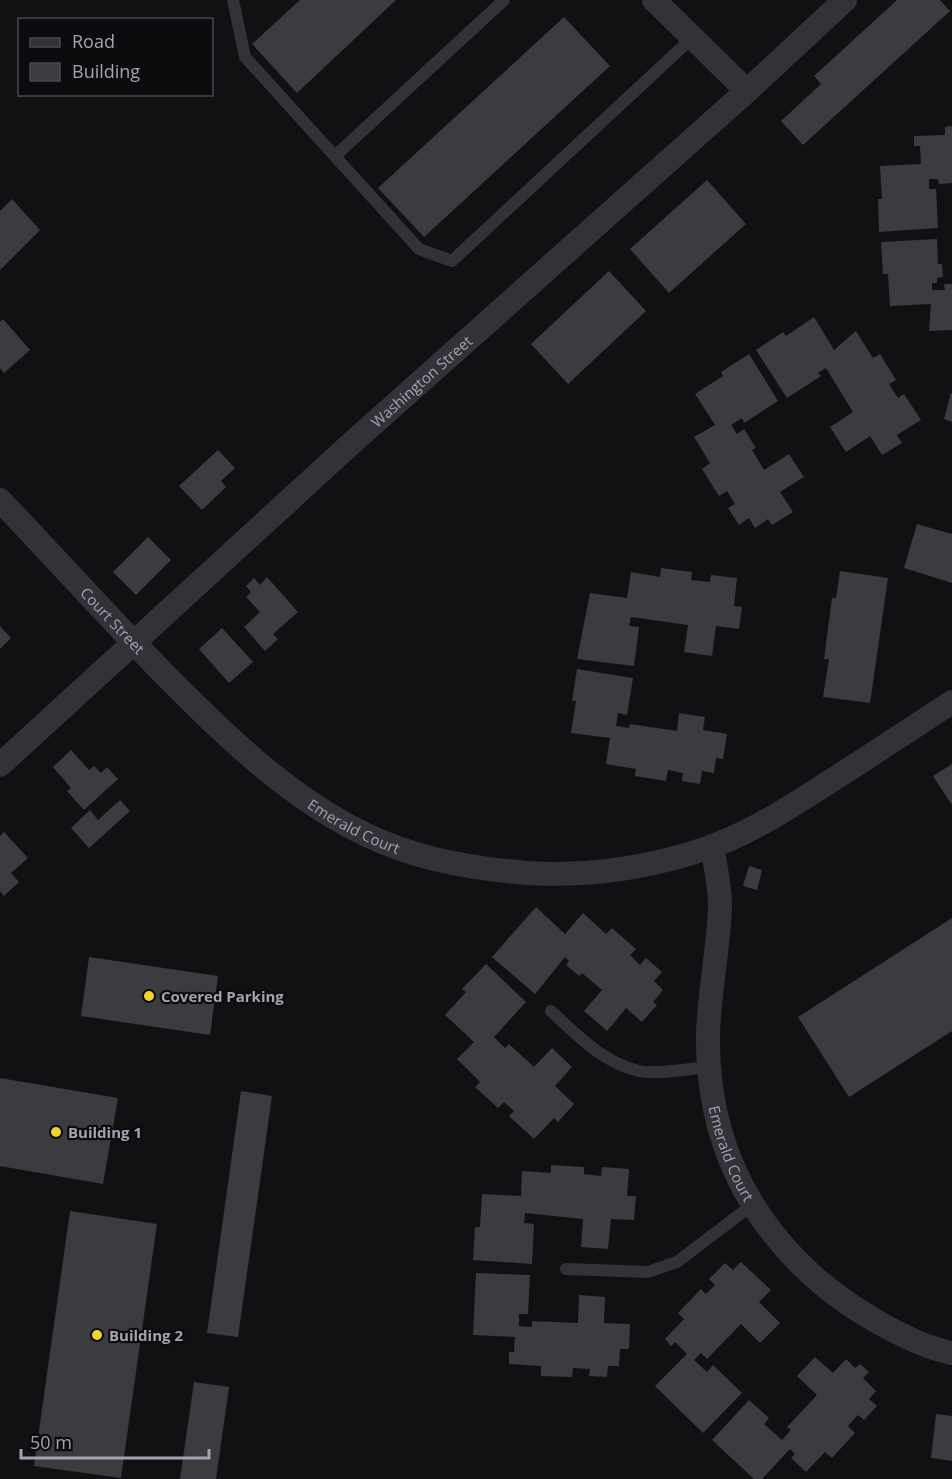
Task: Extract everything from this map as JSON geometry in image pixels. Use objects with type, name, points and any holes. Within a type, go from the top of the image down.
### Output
[{"type":"street","points":[[654,0],[747,92]]},
{"type":"street","name":"Washington Street","points":[[0,765],[524,288],[747,92],[845,0]]},
{"type":"street","name":"Court Street","points":[[0,500],[135,644],[229,739]]},
{"type":"street","name":"Emerald Court","points":[[229,739],[318,807],[364,832],[414,854],[462,866],[554,874],[634,867],[712,846],[794,805],[952,702]]},
{"type":"street","name":"Emerald Court","points":[[712,846],[720,902],[708,1042],[720,1131],[738,1179],[759,1218],[786,1249],[840,1299],[873,1320],[952,1353]]},
{"type":"lane","points":[[233,0],[245,57],[418,249],[452,261],[692,38]]},
{"type":"lane","points":[[335,156],[504,0]]},
{"type":"lane","points":[[551,1011],[582,1040],[609,1060],[641,1072],[710,1067]]},
{"type":"lane","points":[[566,1269],[648,1272],[677,1262],[752,1205]]},
{"type":"building","points":[[300,0],[396,0],[297,93],[252,44]]},
{"type":"building","points":[[897,0],[940,0],[950,11],[803,145],[781,121],[821,84],[814,76]]},
{"type":"building","points":[[564,17],[610,66],[424,237],[378,188]]},
{"type":"building","points":[[952,126],[952,183],[939,184],[938,179],[929,179],[929,189],[936,189],[938,228],[879,232],[878,199],[882,199],[880,166],[921,164],[920,146],[914,146],[914,136],[945,135],[945,127]]},
{"type":"building","points":[[707,180],[746,224],[669,293],[630,249]]},
{"type":"building","points":[[12,199],[40,230],[0,270],[0,211]]},
{"type":"building","points":[[937,239],[938,264],[942,264],[943,277],[937,278],[937,283],[932,283],[932,290],[945,290],[944,284],[952,284],[952,330],[929,331],[931,304],[890,306],[888,274],[883,274],[881,242]]},
{"type":"building","points":[[609,271],[646,311],[568,384],[531,344]]},
{"type":"building","points":[[814,317],[834,350],[856,331],[873,358],[880,354],[896,380],[889,384],[898,398],[904,394],[921,420],[897,435],[902,443],[882,455],[870,436],[846,452],[830,427],[853,412],[826,368],[818,373],[821,376],[787,398],[756,350],[783,332],[786,336]]},
{"type":"building","points":[[3,319],[30,350],[4,373],[0,368],[0,322]]},
{"type":"building","points":[[749,354],[778,401],[744,423],[742,418],[731,425],[737,434],[744,429],[756,448],[752,450],[764,470],[789,454],[804,477],[780,492],[793,512],[772,525],[768,519],[755,528],[749,518],[739,525],[728,508],[735,504],[727,491],[719,496],[702,469],[710,463],[694,437],[715,425],[695,394],[723,376],[721,372]]},
{"type":"building","points":[[952,393],[952,422],[944,419]]},
{"type":"building","points":[[218,450],[235,468],[221,481],[226,487],[202,510],[179,486]]},
{"type":"building","points":[[917,524],[952,534],[952,583],[904,568]]},
{"type":"building","points":[[148,537],[171,560],[136,595],[113,572]]},
{"type":"building","points":[[661,568],[692,572],[691,580],[710,582],[711,575],[737,578],[734,606],[742,607],[739,629],[716,626],[712,656],[684,652],[688,625],[631,617],[629,626],[639,627],[634,666],[577,659],[590,593],[627,598],[631,572],[660,577]]},
{"type":"building","points":[[840,571],[888,578],[870,703],[823,697],[829,659],[824,659],[832,598],[836,598]]},
{"type":"building","points":[[267,577],[298,612],[273,634],[278,639],[265,651],[244,627],[260,612],[246,597],[251,592],[246,586],[254,578],[260,585]]},
{"type":"building","points":[[0,626],[11,638],[0,649]]},
{"type":"building","points":[[222,628],[253,662],[229,683],[199,649]]},
{"type":"building","points":[[577,669],[633,678],[627,715],[618,713],[616,726],[629,728],[630,724],[677,731],[679,713],[705,717],[703,730],[727,734],[723,759],[716,758],[714,773],[702,771],[700,784],[682,781],[683,773],[668,770],[666,781],[635,776],[636,769],[606,764],[610,738],[571,733],[576,701],[572,701]]},
{"type":"building","points":[[71,750],[89,770],[94,766],[101,773],[107,767],[118,779],[84,810],[67,791],[71,788],[53,767]]},
{"type":"building","points":[[952,764],[952,805],[933,776]]},
{"type":"building","points":[[120,800],[130,811],[89,848],[71,828],[90,810],[98,820]]},
{"type":"building","points":[[4,832],[28,858],[11,873],[19,882],[4,896],[0,891],[0,836]]},
{"type":"building","points":[[749,866],[762,870],[757,890],[743,886]]},
{"type":"building","points":[[536,907],[565,934],[583,913],[606,934],[612,928],[636,949],[630,955],[640,965],[646,958],[662,972],[654,981],[663,990],[653,1002],[657,1005],[642,1022],[626,1008],[607,1031],[584,1011],[602,990],[582,973],[579,976],[566,965],[569,961],[565,957],[535,994],[492,957]]},
{"type":"building","points":[[952,918],[952,1031],[849,1097],[798,1017]]},
{"type":"building","name":"Covered Parking","points":[[89,957],[218,976],[210,1035],[81,1016]]},
{"type":"building","points":[[486,964],[526,1002],[494,1037],[505,1048],[509,1044],[534,1067],[552,1048],[572,1067],[555,1086],[574,1104],[558,1122],[554,1118],[534,1139],[509,1116],[514,1111],[504,1102],[498,1108],[475,1087],[480,1082],[457,1059],[474,1042],[445,1015],[466,992],[462,989]]},
{"type":"building","name":"Building 1","points":[[0,1078],[118,1098],[103,1184],[0,1166]]},
{"type":"building","points":[[241,1091],[272,1096],[238,1337],[207,1333]]},
{"type":"building","points":[[551,1165],[584,1167],[584,1174],[601,1176],[602,1167],[629,1169],[627,1196],[636,1196],[634,1220],[611,1219],[608,1249],[581,1247],[583,1219],[525,1213],[524,1223],[534,1224],[532,1264],[473,1260],[475,1227],[480,1227],[482,1194],[521,1196],[522,1171],[551,1173]]},
{"type":"building","name":"Building 2","points":[[70,1211],[157,1224],[121,1478],[34,1466]]},
{"type":"building","points":[[741,1262],[771,1290],[759,1302],[780,1323],[760,1343],[741,1324],[707,1359],[701,1353],[694,1360],[707,1372],[713,1365],[742,1393],[703,1433],[655,1386],[687,1354],[675,1342],[671,1346],[665,1339],[684,1319],[678,1313],[701,1289],[706,1294],[715,1285],[709,1279],[725,1263],[733,1270]]},
{"type":"building","points":[[476,1273],[530,1275],[528,1314],[519,1314],[519,1326],[532,1327],[532,1321],[578,1323],[579,1295],[605,1297],[604,1323],[630,1324],[629,1349],[620,1349],[619,1366],[608,1366],[607,1377],[589,1376],[590,1369],[573,1368],[572,1377],[541,1376],[541,1366],[509,1364],[509,1352],[514,1352],[515,1337],[473,1335]]},
{"type":"building","points":[[815,1357],[833,1373],[846,1359],[855,1368],[860,1364],[869,1372],[863,1378],[876,1391],[869,1399],[877,1406],[864,1420],[858,1415],[848,1426],[855,1433],[832,1458],[825,1452],[806,1472],[791,1458],[795,1454],[790,1449],[762,1479],[754,1479],[712,1440],[749,1400],[769,1418],[764,1424],[782,1440],[791,1430],[787,1427],[817,1395],[797,1376]]},
{"type":"building","points":[[194,1382],[229,1387],[216,1479],[180,1479]]},
{"type":"building","points":[[936,1414],[952,1416],[952,1461],[931,1458]]},
{"type":"place","name":"Covered Parking","points":[[149,996]]},
{"type":"place","name":"Building 1","points":[[56,1132]]},
{"type":"place","name":"Building 2","points":[[97,1335]]}]
